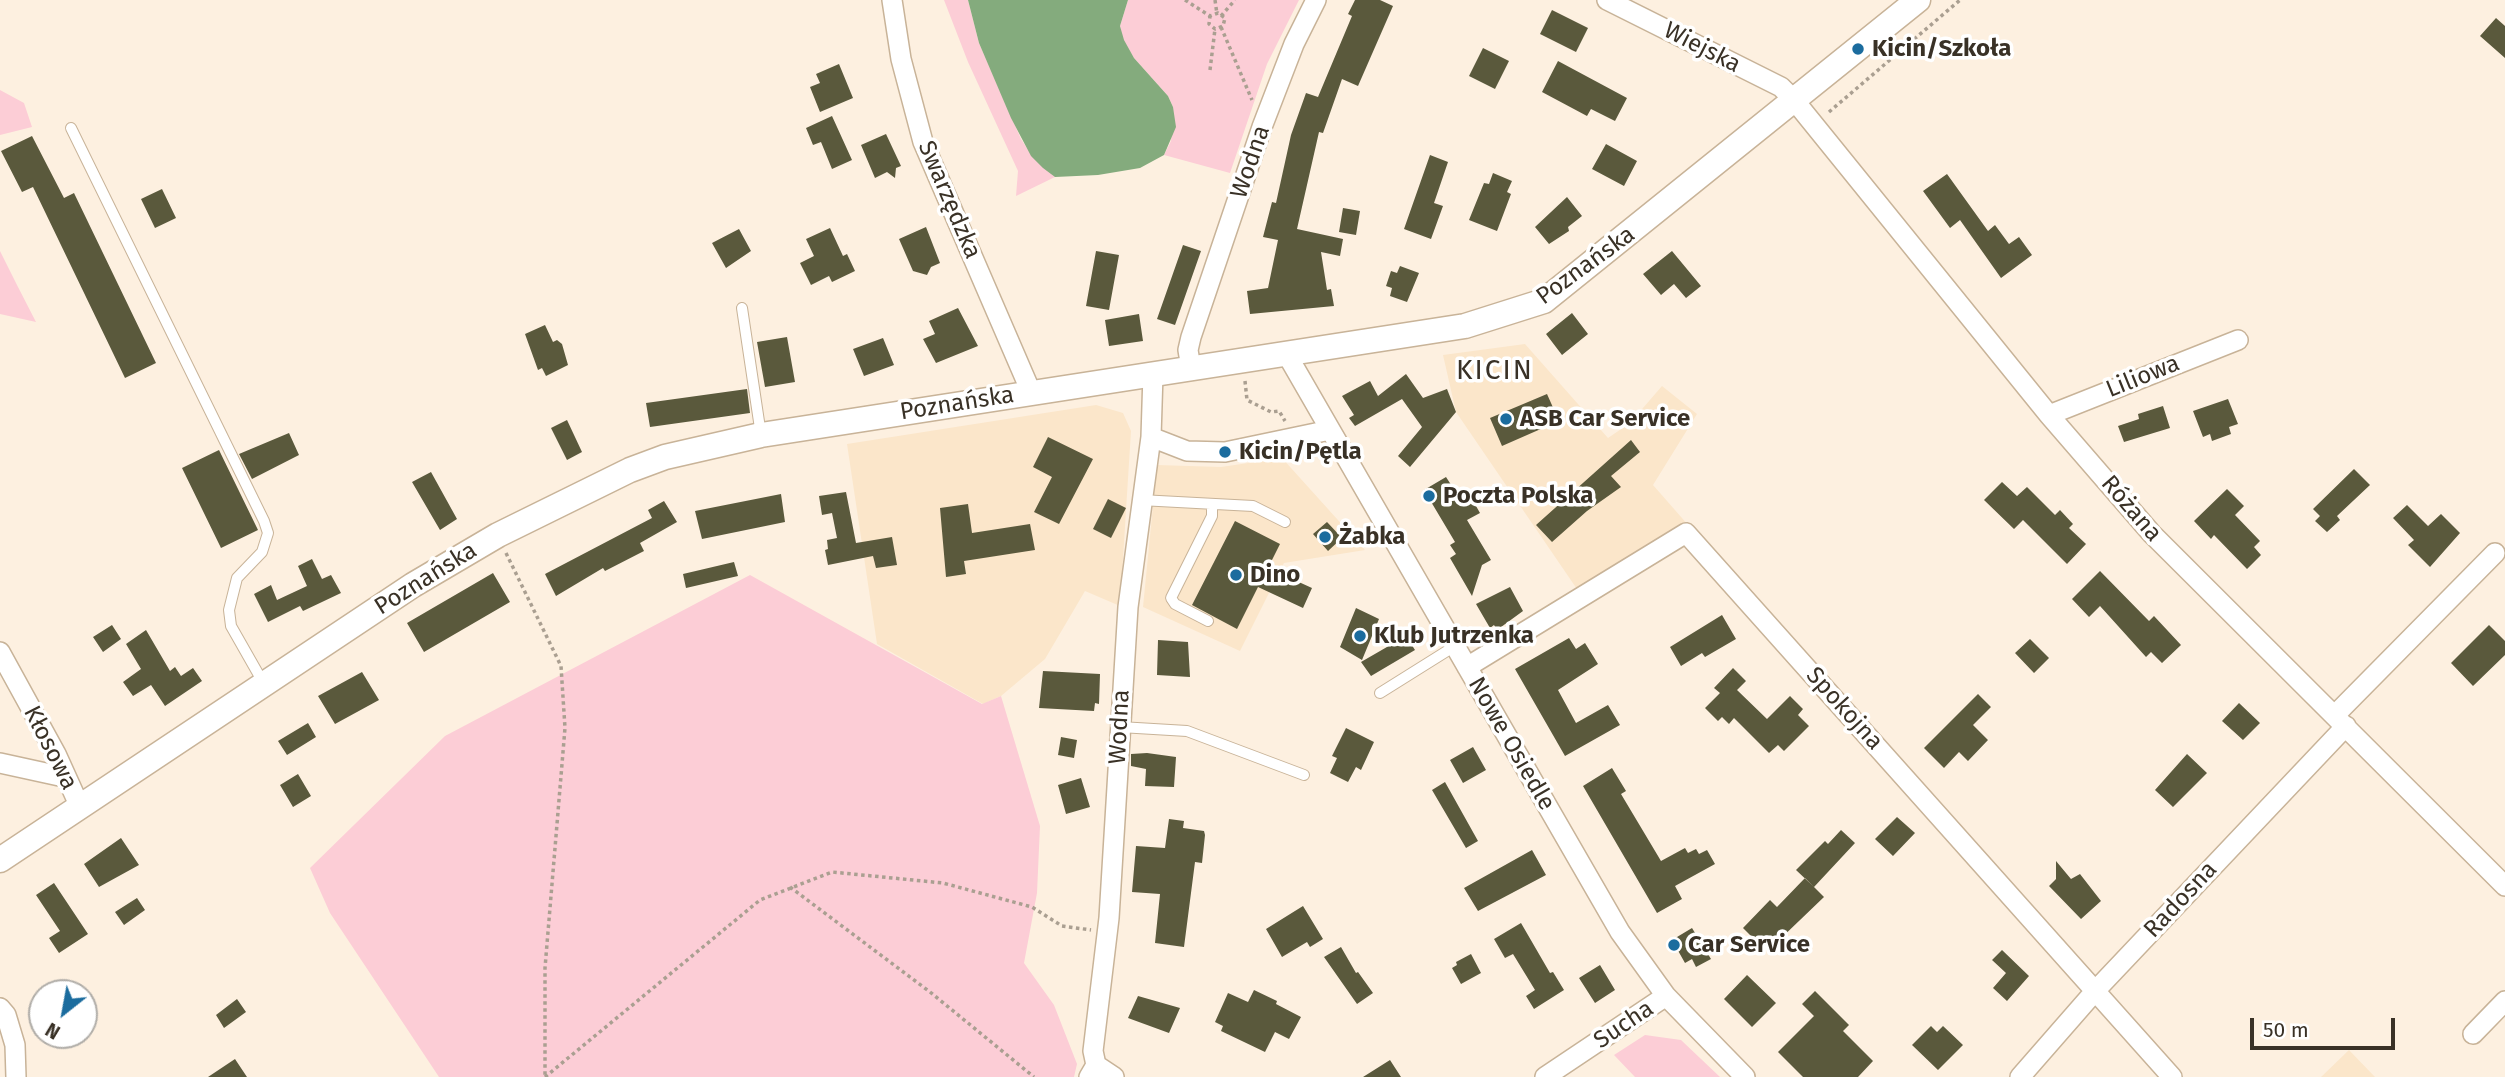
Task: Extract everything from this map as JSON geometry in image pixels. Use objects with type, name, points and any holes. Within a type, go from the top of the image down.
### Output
[{"type":"street","name":"Swarzędzka","points":[[892,0],[901,59],[923,142],[1031,393]]},
{"type":"street","name":"Wodna","points":[[1191,368],[1188,350],[1191,337],[1262,127],[1294,44],[1316,0]]},
{"type":"street","name":"Wiejska","points":[[1607,0],[1781,88],[1794,100]]},
{"type":"street","name":"Poznańska","points":[[0,860],[412,586],[498,535],[630,470],[665,457],[761,435],[1465,326],[1544,301],[1918,0]]},
{"type":"street","name":"Różana","points":[[1794,100],[2049,415],[2161,543],[2505,886]]},
{"type":"street","name":"Liliowa","points":[[2049,415],[2238,340]]},
{"type":"street","name":"Nowe Osiedle","points":[[1286,353],[1620,932],[1667,996],[1745,1077]]},
{"type":"street","name":"Wodna","points":[[1093,1071],[1107,932],[1128,607],[1140,500],[1151,437],[1153,374]]},
{"type":"street","points":[[1151,437],[1187,451],[1224,452],[1330,429]]},
{"type":"street","name":"Spokojna","points":[[1467,667],[1686,533],[2172,1077]]},
{"type":"street","name":"Radosna","points":[[2020,1077],[2340,720],[2495,553]]},
{"type":"street","name":"Kłosowa","points":[[0,652],[56,754],[64,777],[80,807]]},
{"type":"street","points":[[0,763],[64,777]]},
{"type":"street","name":"Sucha","points":[[1545,1077],[1667,996]]},
{"type":"street","points":[[2473,1034],[2505,1001]]},
{"type":"street","points":[[0,1008],[6,1015],[15,1045],[16,1077]]},
{"type":"street","points":[[1093,1071],[1114,1077]]},
{"type":"lane","points":[[72,128],[268,533],[262,552],[237,578],[229,610],[231,626],[264,684]]},
{"type":"lane","points":[[742,308],[761,435]]},
{"type":"lane","points":[[1140,500],[1254,506],[1285,522]]},
{"type":"lane","points":[[1208,621],[1175,604],[1171,597],[1212,516],[1212,504]]},
{"type":"lane","points":[[1380,693],[1455,646]]},
{"type":"lane","points":[[1120,727],[1187,731],[1304,775]]},
{"type":"path","points":[[1185,0],[1210,16],[1219,15],[1235,0]]},
{"type":"path","points":[[1215,0],[1219,15],[1225,19],[1221,27],[1215,29]]},
{"type":"path","points":[[1814,125],[1960,0]]},
{"type":"path","points":[[1210,16],[1209,24],[1215,29]]},
{"type":"path","points":[[1221,27],[1255,108]]},
{"type":"path","points":[[1210,70],[1215,29]]},
{"type":"path","points":[[1242,360],[1247,400],[1271,412],[1279,411],[1295,437]]},
{"type":"path","points":[[498,535],[561,666],[565,728],[545,968],[545,1077]]},
{"type":"path","points":[[545,1077],[760,900],[832,872],[943,883],[1032,907],[1062,926],[1107,932]]},
{"type":"path","points":[[790,887],[930,992],[1034,1077]]},
{"type":"shaded area","points":[[944,0],[968,0],[979,43],[1021,139],[1032,156],[1055,177],[1016,196],[1018,171],[968,62]]},
{"type":"shaded area","points":[[968,0],[1128,0],[1120,26],[1124,40],[1134,58],[1168,96],[1173,107],[1176,127],[1164,155],[1140,168],[1098,175],[1055,177],[1043,168],[1031,156],[1011,118],[979,43]]},
{"type":"shaded area","points":[[1128,0],[1299,0],[1267,64],[1230,173],[1164,155],[1171,141],[1173,107],[1168,96],[1134,58],[1123,40],[1120,26]]},
{"type":"shaded area","points":[[0,90],[24,103],[32,127],[0,135]]},
{"type":"shaded area","points":[[0,251],[18,287],[36,322],[0,314]]},
{"type":"shaded area","points":[[1525,344],[1608,438],[1630,423],[1662,386],[1697,414],[1653,485],[1689,526],[1579,592],[1456,412],[1443,355]]},
{"type":"shaded area","points":[[1096,405],[1123,413],[1131,431],[1120,606],[1085,591],[1045,659],[1001,696],[983,704],[877,644],[847,444]]},
{"type":"shaded area","points":[[1282,458],[1365,550],[1284,563],[1240,651],[1143,607],[1157,465],[1221,467]]},
{"type":"shaded area","points":[[750,575],[982,704],[1001,696],[1040,826],[1037,893],[1024,963],[1054,1005],[1077,1064],[1074,1077],[439,1077],[330,913],[310,868],[445,736]]},
{"type":"shaded area","points":[[1645,1035],[1681,1040],[1720,1077],[1635,1077],[1614,1055]]},
{"type":"shaded area","points":[[2349,1050],[2375,1077],[2321,1077]]},
{"type":"building","points":[[1355,0],[1380,0],[1393,6],[1358,86],[1342,79],[1323,133],[1319,132],[1297,229],[1343,239],[1340,256],[1321,252],[1327,290],[1331,289],[1334,306],[1250,314],[1247,291],[1268,288],[1278,240],[1263,237],[1272,202],[1276,203],[1291,135],[1306,93],[1318,97],[1352,16],[1348,14]]},
{"type":"building","points":[[1552,10],[1588,28],[1576,52],[1540,34]]},
{"type":"building","points":[[2496,18],[2505,26],[2505,58],[2480,36]]},
{"type":"building","points":[[1483,48],[1509,61],[1495,89],[1469,76]]},
{"type":"building","points":[[1558,61],[1627,98],[1615,121],[1591,109],[1587,116],[1542,92]]},
{"type":"building","points":[[839,64],[853,98],[820,112],[810,87],[820,83],[816,74]]},
{"type":"building","points":[[832,116],[852,160],[832,169],[821,142],[813,145],[806,128]]},
{"type":"building","points":[[886,134],[901,166],[896,168],[895,178],[887,172],[875,178],[861,145]]},
{"type":"building","points":[[32,136],[64,198],[74,193],[156,363],[125,378],[33,187],[22,192],[1,151]]},
{"type":"building","points":[[1606,144],[1637,161],[1624,186],[1592,169]]},
{"type":"building","points":[[1430,155],[1448,162],[1434,203],[1443,206],[1431,239],[1404,229]]},
{"type":"building","points":[[1493,173],[1512,181],[1507,192],[1511,194],[1497,231],[1469,220],[1484,183],[1489,184]]},
{"type":"building","points":[[1947,174],[1988,231],[1995,225],[2009,244],[2019,237],[2032,255],[2001,278],[1960,220],[1950,228],[1923,191]]},
{"type":"building","points":[[162,189],[176,218],[155,228],[141,199]]},
{"type":"building","points":[[1567,197],[1582,216],[1568,227],[1569,231],[1549,244],[1535,227]]},
{"type":"building","points":[[1343,208],[1360,211],[1356,235],[1339,232]]},
{"type":"building","points":[[926,227],[940,263],[931,267],[927,275],[913,271],[899,239]]},
{"type":"building","points":[[830,228],[843,256],[847,254],[855,271],[832,282],[829,276],[811,285],[800,263],[814,256],[806,239]]},
{"type":"building","points":[[739,229],[751,251],[726,268],[712,243]]},
{"type":"building","points":[[1183,245],[1201,251],[1175,325],[1157,319]]},
{"type":"building","points":[[1096,251],[1119,255],[1109,310],[1086,306]]},
{"type":"building","points":[[1672,251],[1701,286],[1686,298],[1674,284],[1661,295],[1643,274]]},
{"type":"building","points":[[1400,266],[1419,273],[1407,302],[1390,296],[1392,288],[1386,286],[1391,271],[1397,273]]},
{"type":"building","points":[[958,308],[978,346],[936,363],[923,339],[935,334],[929,321]]},
{"type":"building","points":[[1572,313],[1588,334],[1562,355],[1546,334]]},
{"type":"building","points":[[1139,314],[1143,341],[1109,346],[1105,320]]},
{"type":"building","points":[[545,325],[553,342],[557,340],[562,344],[568,365],[546,376],[542,368],[538,370],[525,334]]},
{"type":"building","points":[[787,337],[795,382],[765,387],[757,342]]},
{"type":"building","points":[[883,338],[894,365],[864,376],[853,349]]},
{"type":"building","points":[[1406,374],[1423,398],[1447,389],[1456,412],[1410,467],[1398,456],[1422,427],[1402,399],[1355,426],[1349,418],[1354,415],[1342,396],[1370,381],[1378,396]]},
{"type":"building","points":[[747,389],[750,413],[650,427],[646,403]]},
{"type":"building","points":[[1547,394],[1559,421],[1502,446],[1490,418]]},
{"type":"building","points":[[2228,399],[2238,424],[2229,427],[2231,434],[2212,441],[2210,434],[2203,437],[2193,411]]},
{"type":"building","points":[[2163,406],[2170,428],[2124,442],[2118,426],[2139,419],[2138,414]]},
{"type":"building","points":[[567,420],[582,452],[567,460],[551,428]]},
{"type":"building","points":[[289,433],[299,455],[252,479],[239,454]]},
{"type":"building","points":[[1048,437],[1093,459],[1059,524],[1034,512],[1052,477],[1033,467]]},
{"type":"building","points":[[1631,440],[1640,452],[1611,476],[1621,487],[1587,511],[1552,542],[1536,525]]},
{"type":"building","points":[[219,450],[258,530],[221,548],[182,468]]},
{"type":"building","points":[[2354,469],[2370,485],[2337,516],[2340,520],[2327,532],[2315,521],[2320,516],[2313,509]]},
{"type":"building","points":[[431,472],[457,519],[440,530],[412,482]]},
{"type":"building","points":[[1446,477],[1459,497],[1468,492],[1480,513],[1467,520],[1491,560],[1482,565],[1472,596],[1450,558],[1456,554],[1450,545],[1455,542],[1424,490]]},
{"type":"building","points":[[2002,482],[2017,496],[2027,487],[2055,515],[2060,510],[2073,524],[2069,528],[2086,544],[2067,564],[2023,520],[2014,529],[1984,500]]},
{"type":"building","points":[[2227,489],[2244,506],[2235,515],[2260,541],[2254,547],[2261,555],[2247,569],[2214,535],[2211,539],[2194,521]]},
{"type":"building","points":[[846,492],[856,543],[892,537],[897,565],[876,568],[873,556],[828,565],[825,550],[828,549],[827,540],[837,538],[832,513],[822,515],[819,496]]},
{"type":"building","points":[[781,494],[785,522],[702,539],[695,511]]},
{"type":"building","points":[[1108,499],[1126,508],[1111,538],[1093,529]]},
{"type":"building","points":[[664,501],[677,522],[640,543],[644,551],[605,571],[603,568],[556,596],[545,574],[652,518],[648,510]]},
{"type":"building","points":[[968,504],[972,533],[1030,524],[1035,550],[964,561],[966,574],[946,577],[940,508]]},
{"type":"building","points":[[2407,505],[2428,526],[2441,514],[2460,533],[2430,567],[2408,545],[2414,540],[2393,518]]},
{"type":"building","name":"Dino","points":[[1235,521],[1280,544],[1268,568],[1312,588],[1303,608],[1258,587],[1237,629],[1192,605]]},
{"type":"building","name":"Żabka","points":[[1327,522],[1342,538],[1328,551],[1313,534]]},
{"type":"building","points":[[312,559],[322,579],[331,575],[341,593],[303,611],[300,606],[268,622],[254,594],[271,585],[277,600],[307,586],[298,566]]},
{"type":"building","points":[[734,562],[738,576],[686,588],[683,574]]},
{"type":"building","points":[[2100,571],[2149,621],[2154,616],[2181,645],[2162,663],[2151,652],[2146,657],[2100,606],[2089,617],[2072,599]]},
{"type":"building","points":[[493,573],[510,602],[424,652],[407,623]]},
{"type":"building","points":[[1510,587],[1523,611],[1497,630],[1494,625],[1490,628],[1476,604]]},
{"type":"building","points":[[1356,608],[1379,619],[1362,660],[1340,647]]},
{"type":"building","points":[[1722,615],[1736,639],[1705,657],[1702,653],[1681,666],[1670,647]]},
{"type":"building","points":[[112,625],[121,639],[103,652],[93,637]]},
{"type":"building","points":[[2489,625],[2505,641],[2505,655],[2473,686],[2451,663]]},
{"type":"building","points":[[146,630],[170,671],[175,667],[181,676],[193,668],[202,681],[165,706],[151,685],[133,696],[123,682],[141,669],[126,644]]},
{"type":"building","points":[[1406,636],[1415,650],[1371,676],[1361,662]]},
{"type":"building","points":[[1569,638],[1576,649],[1585,643],[1598,664],[1558,690],[1576,723],[1608,705],[1620,725],[1565,756],[1515,669]]},
{"type":"building","points":[[2030,639],[2049,658],[2034,673],[2015,653]]},
{"type":"building","points":[[1158,640],[1188,642],[1190,677],[1157,675]]},
{"type":"building","points":[[1733,668],[1746,681],[1737,690],[1767,719],[1790,696],[1803,709],[1798,715],[1809,726],[1784,751],[1778,745],[1769,753],[1734,718],[1729,724],[1722,717],[1718,721],[1705,708],[1720,693],[1714,688]]},
{"type":"building","points":[[1043,671],[1100,674],[1099,704],[1095,703],[1094,711],[1039,708]]},
{"type":"building","points":[[362,672],[379,700],[335,724],[318,696]]},
{"type":"building","points":[[1978,694],[1991,707],[1973,725],[1988,740],[1968,761],[1959,752],[1944,768],[1924,748]]},
{"type":"building","points":[[2239,703],[2260,723],[2243,740],[2222,721]]},
{"type":"building","points":[[308,723],[316,737],[287,755],[278,741]]},
{"type":"building","points":[[1346,728],[1374,742],[1361,770],[1356,767],[1348,782],[1330,773],[1337,758],[1332,756]]},
{"type":"building","points":[[1061,737],[1077,740],[1074,758],[1058,755]]},
{"type":"building","points":[[1473,747],[1486,770],[1463,783],[1450,760]]},
{"type":"building","points":[[1131,754],[1176,757],[1174,787],[1145,786],[1146,769],[1131,766]]},
{"type":"building","points":[[2187,754],[2207,773],[2173,807],[2155,790]]},
{"type":"building","points":[[1612,768],[1626,791],[1621,794],[1661,861],[1685,848],[1688,853],[1696,849],[1699,854],[1707,850],[1715,864],[1675,886],[1682,899],[1657,913],[1583,786]]},
{"type":"building","points":[[298,774],[311,796],[293,807],[280,785]]},
{"type":"building","points":[[1081,778],[1090,807],[1066,814],[1058,785]]},
{"type":"building","points":[[1445,782],[1478,841],[1466,848],[1432,790]]},
{"type":"building","points":[[1897,817],[1915,833],[1893,856],[1875,839]]},
{"type":"building","points":[[1169,819],[1184,821],[1183,828],[1204,831],[1205,835],[1202,863],[1195,862],[1184,947],[1155,943],[1160,894],[1132,892],[1136,846],[1165,848]]},
{"type":"building","points":[[1841,830],[1855,843],[1814,887],[1796,870],[1825,841],[1828,844]]},
{"type":"building","points":[[121,838],[139,865],[99,887],[84,864]]},
{"type":"building","points":[[1532,850],[1546,875],[1478,911],[1464,888]]},
{"type":"building","points":[[2056,861],[2071,879],[2080,874],[2101,901],[2081,919],[2049,886],[2056,879]]},
{"type":"building","points":[[1805,878],[1824,897],[1775,944],[1767,936],[1759,944],[1743,928],[1770,900],[1777,907]]},
{"type":"building","points":[[54,883],[88,934],[59,953],[49,938],[60,931],[36,895]]},
{"type":"building","points":[[137,898],[145,910],[124,925],[115,912]]},
{"type":"building","points":[[1303,906],[1323,939],[1310,947],[1307,942],[1282,957],[1266,929]]},
{"type":"building","points":[[1521,923],[1550,973],[1553,972],[1564,990],[1534,1009],[1526,996],[1535,990],[1513,954],[1505,958],[1494,939]]},
{"type":"building","points":[[1692,928],[1711,959],[1696,967],[1692,959],[1685,963],[1672,940]]},
{"type":"building","points":[[1341,947],[1356,973],[1358,972],[1373,993],[1357,1004],[1324,957]]},
{"type":"building","points":[[2002,950],[2029,976],[2007,1001],[1993,988],[2006,973],[1992,960]]},
{"type":"building","points":[[1471,954],[1481,973],[1461,984],[1452,968],[1457,965],[1456,962]]},
{"type":"building","points":[[1600,965],[1615,990],[1595,1003],[1579,978]]},
{"type":"building","points":[[1747,975],[1776,1003],[1752,1027],[1724,999]]},
{"type":"building","points":[[1254,990],[1301,1017],[1289,1039],[1275,1032],[1265,1052],[1221,1031],[1223,1026],[1215,1022],[1228,993],[1248,1002]]},
{"type":"building","points":[[1815,991],[1849,1025],[1843,1031],[1873,1061],[1858,1077],[1803,1077],[1778,1052],[1814,1016],[1802,1004]]},
{"type":"building","points":[[1138,996],[1180,1008],[1169,1033],[1128,1018]]},
{"type":"building","points":[[237,999],[246,1012],[224,1028],[216,1015]]},
{"type":"building","points":[[1931,1026],[1937,1032],[1943,1026],[1963,1045],[1938,1070],[1912,1045]]},
{"type":"building","points":[[235,1059],[247,1077],[208,1077]]},
{"type":"building","points":[[1390,1060],[1401,1077],[1363,1077]]},
{"type":"place","name":"Kicin/Szkoła","points":[[1858,49]]},
{"type":"place","name":"ASB Car Service","points":[[1506,419]]},
{"type":"place","name":"Kicin/Pętla","points":[[1225,452]]},
{"type":"place","name":"Poczta Polska","points":[[1429,496]]},
{"type":"place","name":"Żabka","points":[[1325,537]]},
{"type":"place","name":"Dino","points":[[1236,575]]},
{"type":"place","name":"Klub Jutrzenka","points":[[1360,636]]},
{"type":"place","name":"Car Service","points":[[1674,945]]},
{"type":"district","name":"KICIN","points":[[1495,371]]}]
